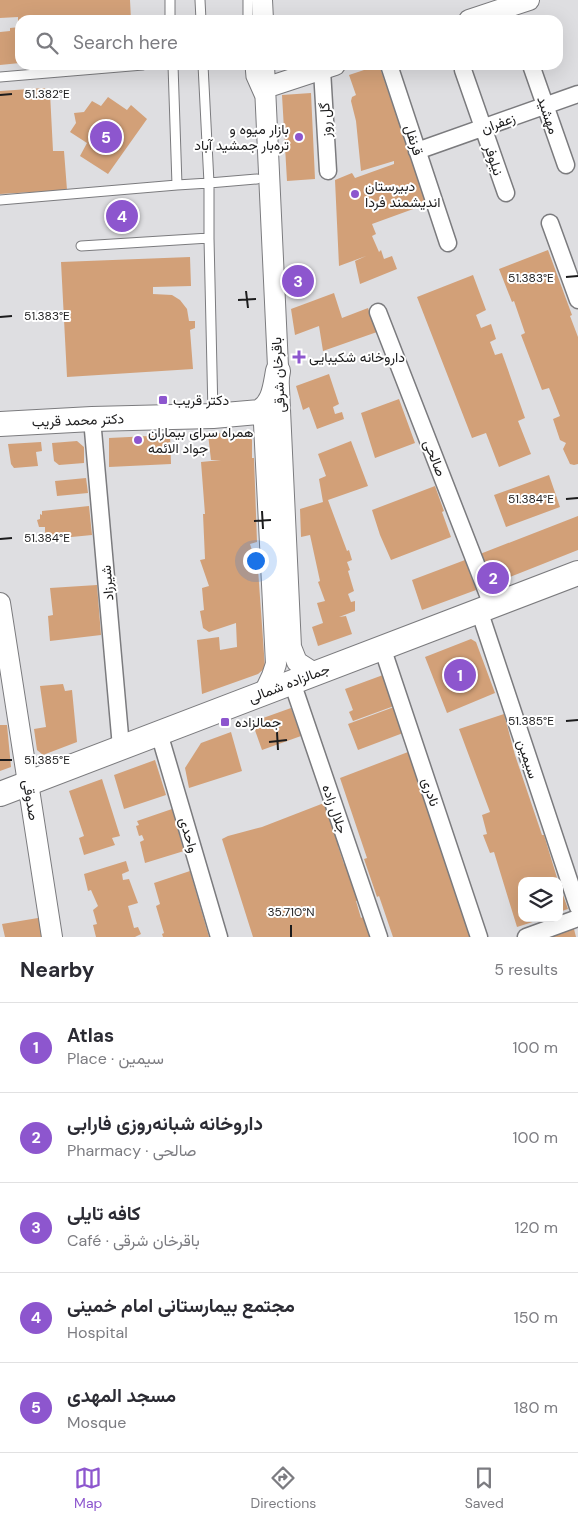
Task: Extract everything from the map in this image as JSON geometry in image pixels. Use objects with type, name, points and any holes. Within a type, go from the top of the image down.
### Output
[{"type":"main road","points":[[259,412],[264,410],[271,401],[278,371]]},
{"type":"main road","name":"دکتر محمد قریب","points":[[0,424],[92,419],[214,416],[259,412]]},
{"type":"main road","name":"جمالزاده شمالی","points":[[0,794],[578,572]]},
{"type":"street","points":[[262,0],[263,15]]},
{"type":"street","points":[[484,15],[529,0]]},
{"type":"street","name":"باقرخان شرقی","points":[[264,70],[291,647],[297,662],[314,673]]},
{"type":"street","points":[[265,88],[320,70]]},
{"type":"street","name":"گل روز","points":[[328,171],[329,70]]},
{"type":"street","name":"قرنفل","points":[[390,70],[448,243]]},
{"type":"street","name":"نیلوفر","points":[[463,70],[506,194]]},
{"type":"street","name":"مهشید","points":[[533,70],[566,165]]},
{"type":"street","name":"زعفران","points":[[418,151],[578,94]]},
{"type":"street","points":[[550,223],[578,300]]},
{"type":"street","name":"صالحی","points":[[378,312],[485,608]]},
{"type":"street","points":[[259,412],[263,420],[276,664],[264,693]]},
{"type":"street","name":"شیرزاد","points":[[92,419],[121,747]]},
{"type":"street","name":"صدوقی","points":[[0,603],[52,937]]},
{"type":"street","name":"سیمین","points":[[485,608],[578,907]]},
{"type":"street","name":"نادری","points":[[382,647],[479,937]]},
{"type":"street","name":"جلال زاده","points":[[292,682],[379,937]]},
{"type":"street","name":"واحدی","points":[[159,733],[219,937]]},
{"type":"street","points":[[526,937],[578,918]]},
{"type":"lane","points":[[170,0],[170,15]]},
{"type":"lane","points":[[200,0],[201,15]]},
{"type":"lane","points":[[248,0],[248,15]]},
{"type":"lane","points":[[0,77],[84,70]]},
{"type":"lane","points":[[172,70],[177,185]]},
{"type":"lane","points":[[204,70],[214,416]]},
{"type":"lane","points":[[250,70],[251,77],[266,110]]},
{"type":"lane","points":[[0,200],[257,179]]},
{"type":"lane","points":[[80,246],[210,238]]},
{"type":"building","points":[[0,0],[130,0],[131,15],[15,15],[15,17],[0,18]]},
{"type":"building","points":[[10,28],[15,28],[15,64],[0,65],[0,32],[10,31]]},
{"type":"building","points":[[364,70],[381,70],[427,204],[372,224],[376,234],[372,236],[379,252],[381,250],[384,259],[392,256],[397,269],[360,284],[355,261],[366,256],[339,266],[335,180],[352,173],[355,178],[394,164],[394,161],[361,171],[356,121],[351,101],[352,97],[356,95],[349,75]]},
{"type":"building","points":[[44,88],[50,93],[53,151],[64,151],[67,190],[0,194],[0,91]]},
{"type":"building","name":"بازار میوه و تره‌بار جمشید آباد","points":[[311,93],[315,179],[287,181],[282,95]]},
{"type":"building","points":[[108,97],[127,110],[131,105],[147,119],[108,174],[80,156],[87,143],[70,132],[76,123],[74,113],[84,112],[92,101],[101,106]]},
{"type":"building","points":[[548,250],[578,337],[578,464],[574,465],[570,464],[563,449],[566,443],[560,440],[553,419],[560,416],[549,388],[542,390],[521,335],[525,333],[514,301],[512,302],[499,269]]},
{"type":"building","points":[[190,257],[191,286],[153,287],[153,294],[172,295],[180,300],[187,309],[189,321],[195,321],[195,328],[190,330],[193,369],[67,377],[61,262]]},
{"type":"building","points":[[473,275],[486,310],[476,315],[481,328],[491,324],[496,339],[490,342],[495,355],[502,353],[525,418],[518,421],[531,454],[499,467],[486,433],[472,438],[417,297]]},
{"type":"building","points":[[334,293],[342,318],[368,308],[377,332],[323,351],[319,326],[295,335],[291,309]]},
{"type":"building","points":[[329,374],[339,404],[333,407],[335,414],[342,412],[344,419],[317,429],[309,407],[303,410],[296,386]]},
{"type":"building","points":[[399,399],[415,443],[375,458],[361,413]]},
{"type":"building","points":[[242,432],[248,434],[252,440],[252,458],[254,458],[257,542],[250,544],[258,569],[265,668],[258,674],[202,694],[197,640],[219,637],[220,650],[237,647],[236,623],[209,632],[203,628],[200,611],[204,610],[202,588],[209,586],[200,560],[205,559],[203,514],[205,514],[201,462],[221,460],[211,460],[208,434]]},
{"type":"building","points":[[170,435],[171,464],[109,467],[109,438]]},
{"type":"building","points":[[77,441],[84,447],[84,463],[59,465],[54,461],[52,443]]},
{"type":"building","points":[[351,441],[368,486],[328,500],[352,560],[347,562],[354,591],[348,594],[351,602],[355,601],[355,611],[339,617],[346,616],[352,634],[318,646],[312,627],[323,623],[317,603],[325,601],[318,582],[320,581],[310,535],[301,537],[300,509],[323,502],[319,479],[326,476],[318,454]]},
{"type":"building","points":[[41,442],[42,451],[36,452],[38,466],[14,468],[11,464],[8,444]]},
{"type":"building","points":[[549,475],[560,507],[506,527],[494,495]]},
{"type":"building","points":[[86,478],[88,493],[57,496],[55,481]]},
{"type":"building","points":[[435,486],[451,537],[391,560],[372,510]]},
{"type":"building","points":[[89,506],[92,535],[51,539],[45,535],[45,527],[39,527],[37,520],[40,519],[42,511]]},
{"type":"building","points":[[578,516],[578,550],[492,584],[480,554]]},
{"type":"building","points":[[465,560],[476,590],[422,610],[412,580]]},
{"type":"building","points":[[97,585],[101,635],[50,641],[48,616],[53,615],[50,588]]},
{"type":"building","points":[[471,639],[476,642],[495,693],[447,713],[425,657]]},
{"type":"building","points":[[383,675],[394,706],[353,721],[349,712],[353,710],[345,689]]},
{"type":"building","points":[[63,684],[65,691],[72,690],[77,742],[43,755],[37,750],[34,729],[46,727],[40,686]]},
{"type":"building","points":[[394,707],[403,733],[358,750],[348,724]]},
{"type":"building","points":[[291,708],[301,736],[262,750],[252,722]]},
{"type":"building","points":[[504,714],[515,755],[542,835],[544,835],[557,877],[518,877],[518,922],[533,922],[517,927],[494,852],[490,853],[483,835],[487,834],[482,815],[490,812],[459,729]]},
{"type":"building","points":[[0,725],[7,725],[11,767],[0,771]]},
{"type":"building","points":[[231,732],[242,771],[189,788],[185,768],[201,743]]},
{"type":"building","points":[[408,752],[436,834],[451,869],[448,870],[471,937],[393,937],[364,859],[367,858],[340,778]]},
{"type":"building","points":[[155,760],[166,795],[124,809],[114,775]]},
{"type":"building","points":[[102,779],[120,836],[112,838],[115,845],[84,855],[79,838],[84,836],[69,791]]},
{"type":"building","points":[[324,803],[344,864],[346,864],[359,900],[356,901],[361,918],[363,917],[370,937],[253,937],[222,839],[262,827]]},
{"type":"building","points":[[172,809],[184,851],[145,863],[140,842],[144,840],[142,835],[139,836],[136,826],[139,825],[137,821]]},
{"type":"building","points":[[126,861],[129,871],[122,874],[123,880],[129,879],[138,903],[128,906],[134,928],[138,927],[141,934],[135,937],[96,937],[93,925],[97,924],[93,910],[98,906],[91,890],[88,891],[84,874]]},
{"type":"building","points":[[190,871],[209,937],[163,937],[162,934],[164,933],[156,906],[160,904],[154,883]]},
{"type":"building","points":[[563,895],[568,909],[563,911]]},
{"type":"building","points":[[44,917],[47,937],[5,937],[2,924]]},
{"type":"building","points":[[571,928],[574,929],[576,937],[547,937]]},
{"type":"place","name":"مسجد المهدی","points":[[106,137]]},
{"type":"place","name":"بازار میوه و تره‌بار جمشید آباد","points":[[299,137]]},
{"type":"place","name":"دبیرستان اندیشمند فردا","points":[[355,194]]},
{"type":"place","name":"مجتمع بیمارستانی امام خمینی","points":[[122,216]]},
{"type":"place","name":"کافه تایلی","points":[[298,281]]},
{"type":"place","name":"داروخانه شکیبایی","points":[[299,357]]},
{"type":"place","name":"دکتر قریب","points":[[163,400]]},
{"type":"place","name":"همراه سرای بیماران جواد الائمه","points":[[138,440]]},
{"type":"place","name":"داروخانه شبانه‌روزی فارابی","points":[[493,578]]},
{"type":"place","name":"Atlas","points":[[460,675]]},
{"type":"place","name":"جمالزاده","points":[[225,722]]}]
